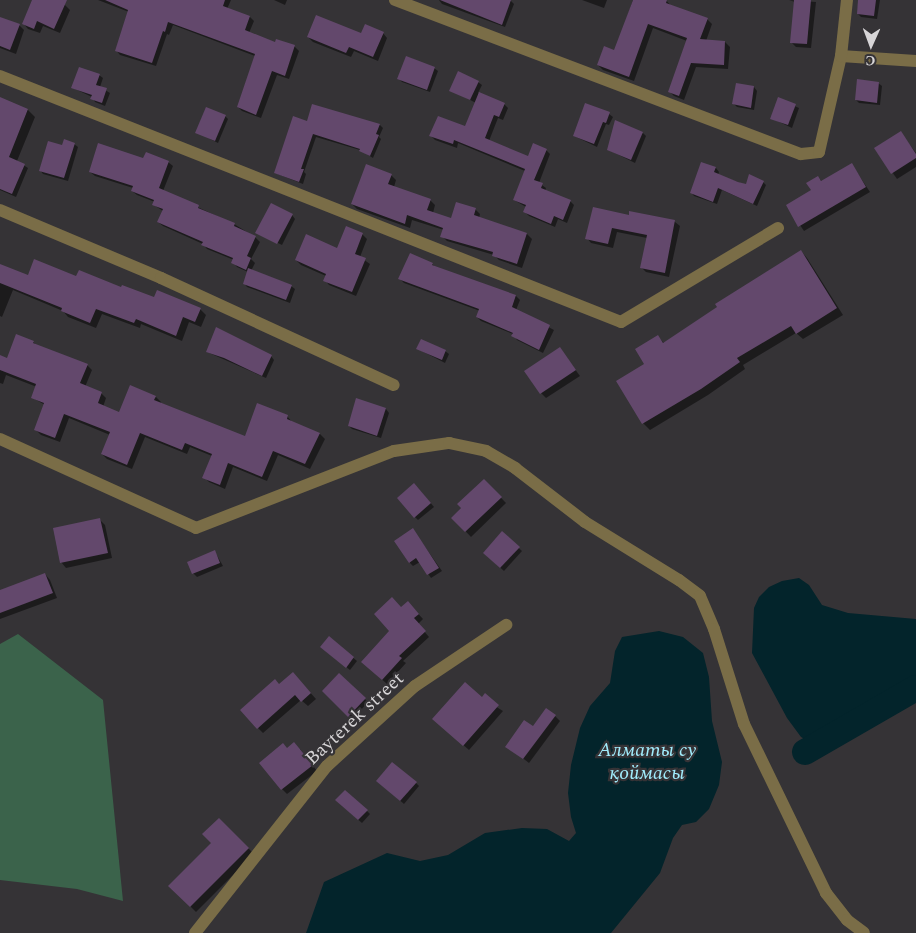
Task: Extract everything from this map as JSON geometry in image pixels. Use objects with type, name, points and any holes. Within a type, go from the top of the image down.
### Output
[{"type":"street","points":[[395,0],[801,154],[819,152],[841,56],[847,0]]},
{"type":"street","points":[[841,56],[916,61]]},
{"type":"street","points":[[0,76],[621,322],[778,228]]},
{"type":"street","points":[[0,210],[161,278],[394,385]]},
{"type":"street","points":[[0,439],[196,528],[394,451],[449,443],[486,451],[515,468],[585,522],[679,580],[700,596],[714,629],[744,724],[826,893],[847,920],[864,933]]},
{"type":"street","name":"Bayterek street","points":[[195,933],[327,766],[415,686],[506,625]]},
{"type":"green space","points":[[18,634],[103,700],[123,901],[77,889],[0,880],[0,644]]},
{"type":"water","points":[[799,578],[809,585],[822,605],[848,613],[916,619],[916,697],[905,693],[873,701],[856,731],[817,746],[801,737],[787,718],[752,653],[754,608],[759,597],[769,587],[782,581]]},
{"type":"water","name":"Алматы су қоймасы","points":[[659,631],[683,637],[703,653],[709,677],[712,721],[722,762],[719,785],[709,809],[696,822],[682,825],[673,838],[660,873],[611,933],[306,933],[324,882],[387,853],[420,861],[448,855],[485,833],[522,828],[547,829],[569,841],[576,833],[571,817],[568,793],[571,765],[580,728],[590,706],[610,683],[615,651],[622,637]]},
{"type":"building","points":[[32,0],[67,0],[54,29],[37,21],[34,29],[22,24]]},
{"type":"building","points":[[105,0],[225,0],[223,6],[250,16],[245,30],[275,42],[276,39],[295,45],[285,76],[272,71],[256,115],[237,107],[255,54],[168,22],[152,63],[115,51],[128,10]]},
{"type":"building","points":[[440,0],[511,0],[502,25]]},
{"type":"building","points":[[633,0],[667,0],[666,3],[708,18],[700,39],[725,41],[724,65],[691,63],[679,96],[668,92],[687,38],[648,24],[629,77],[597,65],[604,46],[614,50]]},
{"type":"building","points":[[794,0],[811,0],[807,44],[790,43]]},
{"type":"building","points":[[858,0],[876,0],[874,16],[857,14]]},
{"type":"building","points":[[316,15],[361,33],[365,24],[384,32],[373,57],[349,47],[346,53],[307,37]]},
{"type":"building","points":[[0,17],[20,24],[10,50],[0,46]]},
{"type":"building","points":[[406,56],[435,67],[427,90],[397,79]]},
{"type":"building","points":[[79,67],[100,74],[96,85],[107,88],[102,103],[90,99],[92,95],[71,88]]},
{"type":"building","points":[[458,71],[479,81],[470,100],[449,91]]},
{"type":"building","points":[[857,79],[879,82],[877,103],[855,100]]},
{"type":"building","points":[[736,83],[754,86],[751,108],[732,104]]},
{"type":"building","points":[[479,92],[505,103],[499,117],[494,115],[485,138],[528,156],[533,143],[547,149],[534,180],[543,183],[541,188],[571,200],[563,220],[554,216],[551,224],[523,212],[526,205],[513,200],[525,169],[454,140],[453,144],[429,136],[438,116],[465,126]]},
{"type":"building","points":[[0,97],[28,109],[9,157],[25,164],[12,194],[0,189]]},
{"type":"building","points":[[778,97],[796,104],[788,125],[770,119]]},
{"type":"building","points":[[585,103],[610,112],[606,123],[603,122],[594,144],[573,136]]},
{"type":"building","points":[[312,104],[380,124],[376,134],[379,135],[370,156],[359,151],[360,149],[313,134],[301,169],[304,169],[299,182],[274,173],[293,116],[307,121]]},
{"type":"building","points":[[206,107],[226,115],[215,141],[195,133]]},
{"type":"building","points":[[615,120],[643,132],[631,160],[607,150]]},
{"type":"building","points":[[901,131],[916,154],[916,158],[891,174],[874,148]]},
{"type":"building","points":[[64,139],[75,143],[64,178],[39,171],[48,141],[62,145]]},
{"type":"building","points":[[98,143],[143,158],[146,152],[169,161],[159,188],[199,205],[198,208],[235,223],[234,226],[256,236],[247,256],[251,258],[246,270],[231,263],[233,258],[201,245],[203,242],[157,222],[163,209],[152,205],[154,200],[131,191],[133,186],[89,172]]},
{"type":"building","points":[[701,162],[716,167],[714,172],[738,182],[746,184],[749,174],[764,181],[753,204],[718,188],[713,202],[690,193]]},
{"type":"building","points":[[852,163],[866,187],[798,227],[786,205],[811,190],[806,183],[818,176],[821,181]]},
{"type":"building","points":[[366,164],[392,174],[388,184],[431,199],[427,210],[451,218],[456,202],[476,208],[474,215],[527,233],[517,264],[492,256],[493,252],[440,237],[443,228],[407,215],[405,224],[351,204]]},
{"type":"building","points":[[271,203],[293,214],[277,244],[255,233]]},
{"type":"building","points":[[593,207],[629,215],[629,211],[675,220],[665,273],[640,268],[647,235],[612,228],[608,244],[585,239]]},
{"type":"building","points":[[346,226],[363,233],[355,254],[366,258],[352,292],[323,281],[326,274],[295,260],[306,234],[337,248]]},
{"type":"building","points":[[801,250],[837,308],[796,334],[791,326],[737,358],[740,362],[701,389],[642,424],[616,381],[644,364],[635,349],[658,335],[663,343],[717,307],[715,304]]},
{"type":"building","points":[[410,253],[433,263],[432,265],[516,295],[512,307],[550,325],[539,350],[511,336],[513,333],[476,317],[479,309],[398,279]]},
{"type":"building","points":[[34,259],[76,276],[79,270],[121,287],[122,285],[154,297],[157,290],[201,308],[195,322],[183,317],[176,336],[136,319],[134,323],[96,309],[90,323],[61,311],[62,308],[0,283],[0,264],[28,275]]},
{"type":"building","points":[[248,268],[292,285],[286,300],[243,284]]},
{"type":"building","points":[[216,327],[272,355],[262,376],[224,358],[206,352]]},
{"type":"building","points":[[16,334],[34,341],[33,343],[88,364],[80,383],[102,392],[98,403],[119,412],[130,385],[156,396],[154,400],[245,436],[257,403],[288,415],[287,419],[320,433],[305,464],[273,451],[262,477],[228,463],[220,485],[202,478],[212,454],[185,443],[182,450],[140,433],[127,465],[101,454],[110,432],[64,414],[55,438],[34,430],[44,403],[31,398],[36,384],[0,370],[0,355],[7,358]]},
{"type":"building","points":[[421,339],[446,350],[442,360],[416,349]]},
{"type":"building","points":[[560,347],[576,370],[540,394],[524,371]]},
{"type":"building","points":[[356,398],[386,408],[377,436],[348,426]]},
{"type":"building","points":[[484,479],[502,497],[465,532],[451,518],[461,508],[457,504]]},
{"type":"building","points":[[414,483],[431,503],[414,518],[397,498]]},
{"type":"building","points":[[100,518],[108,553],[60,563],[53,528]]},
{"type":"building","points":[[413,528],[439,568],[427,575],[416,558],[409,563],[394,541]]},
{"type":"building","points":[[502,531],[520,547],[500,568],[483,553]]},
{"type":"building","points":[[215,550],[220,563],[192,574],[187,562]]},
{"type":"building","points":[[45,573],[53,593],[0,613],[0,590]]},
{"type":"building","points":[[392,597],[401,607],[408,601],[419,614],[414,618],[426,631],[399,656],[402,658],[382,680],[361,662],[389,631],[374,614]]},
{"type":"building","points":[[329,636],[354,657],[346,668],[320,647]]},
{"type":"building","points":[[293,672],[311,693],[301,702],[295,695],[257,729],[240,710],[275,679],[279,684]]},
{"type":"building","points":[[339,673],[366,698],[348,717],[322,691]]},
{"type":"building","points":[[465,682],[482,697],[485,693],[499,705],[463,746],[432,719]]},
{"type":"building","points":[[546,708],[556,715],[523,759],[505,747],[524,720],[533,726]]},
{"type":"building","points":[[294,742],[313,765],[281,790],[259,763],[283,743],[287,748]]},
{"type":"building","points":[[392,762],[417,782],[400,801],[376,781]]},
{"type":"building","points":[[345,790],[368,810],[358,820],[335,800]]},
{"type":"building","points":[[219,818],[249,848],[190,907],[168,886],[211,843],[202,834]]},
{"type":"waterway","points":[[805,752],[916,688]]}]
